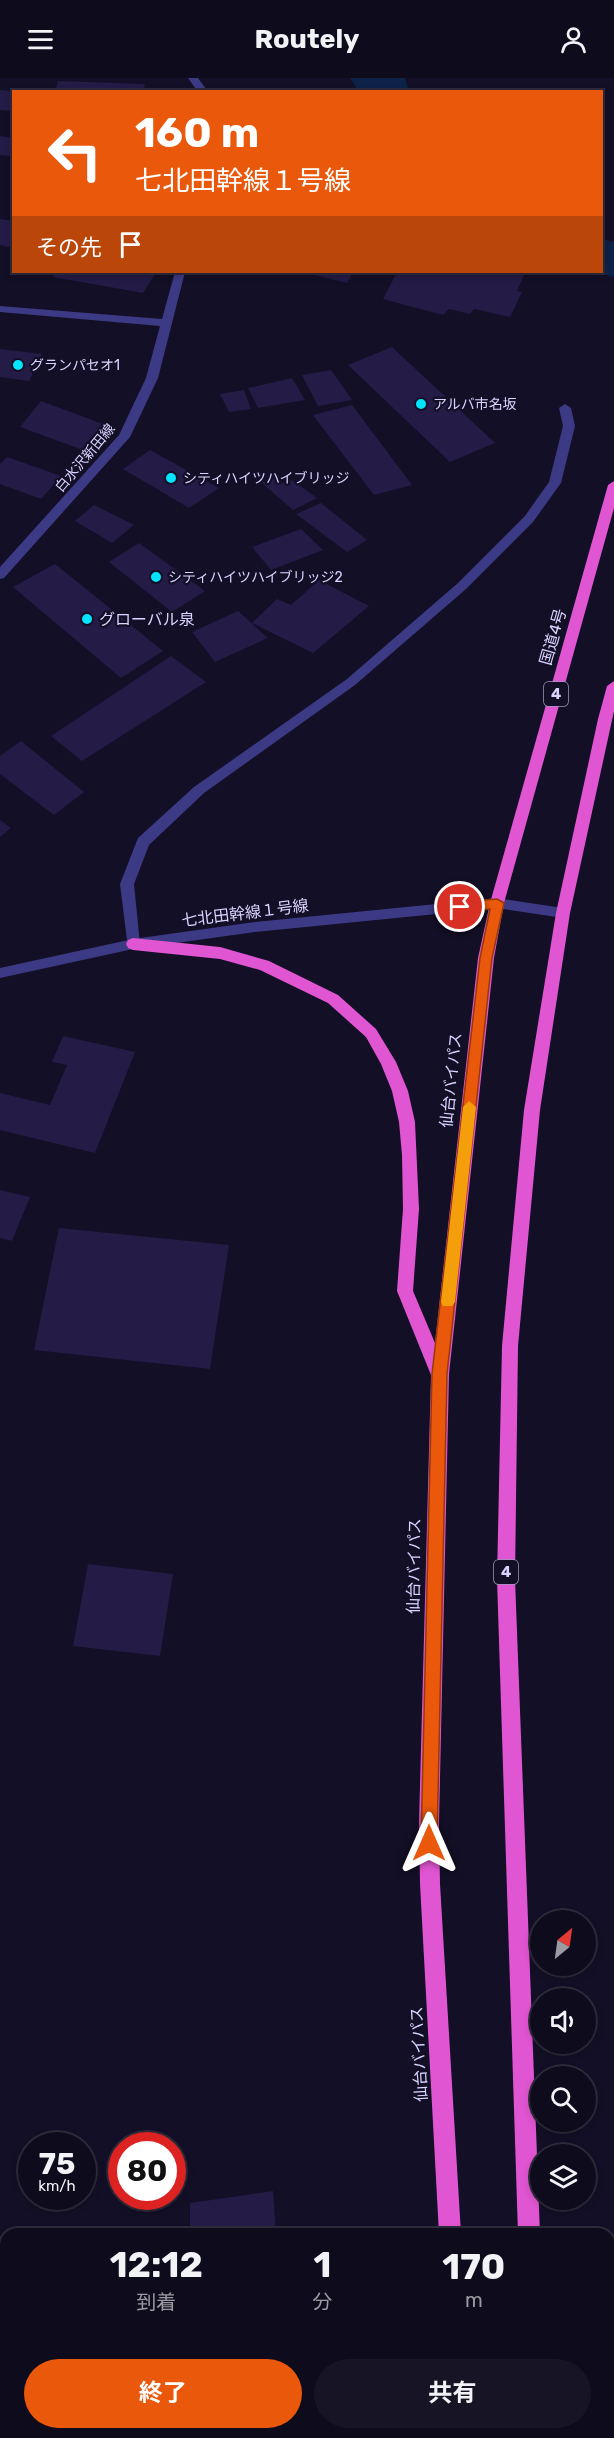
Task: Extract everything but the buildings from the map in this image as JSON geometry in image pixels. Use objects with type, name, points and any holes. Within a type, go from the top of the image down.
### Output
[{"type":"highway","name":"国道4号","points":[[497,903],[614,485]]},
{"type":"highway","name":"4","points":[[529,2228],[506,1579],[510,1346],[532,1110],[563,914],[602,730],[614,686]]},
{"type":"highway","name":"仙台バイパス","points":[[450,2228],[430,1884],[429,1823],[440,1374],[486,958],[497,903]]},
{"type":"highway","points":[[133,944],[220,953],[264,965],[333,999],[371,1034],[388,1062],[407,1122],[411,1209],[405,1291],[440,1374]]},
{"type":"street","name":"白水沢新田線","points":[[0,575],[124,437],[152,378],[180,273]]},
{"type":"street","points":[[0,309],[167,323]]},
{"type":"street","points":[[133,944],[127,884],[142,842],[200,789],[351,682],[462,586],[529,519],[555,483],[569,426],[565,408]]},
{"type":"street","name":"七北田幹線１号線","points":[[0,973],[133,944],[255,927],[497,903],[563,914]]},
{"type":"waterway","points":[[375,78],[383,83],[384,90]]},
{"type":"waterway","points":[[603,256],[614,260]]},
{"type":"slow traffic","points":[[448,1302],[469,1107]]},
{"type":"place","name":"グランパセオ1","points":[[18,365]]},
{"type":"place","name":"アルバ市名坂","points":[[421,404]]},
{"type":"place","name":"シティハイツハイブリッジ","points":[[171,478]]},
{"type":"place","name":"シティハイツハイブリッジ2","points":[[156,577]]},
{"type":"place","name":"グローバル泉","points":[[87,619]]},
{"type":"route","points":[[429,1843],[440,1374],[486,958],[497,903],[460,907]]}]
